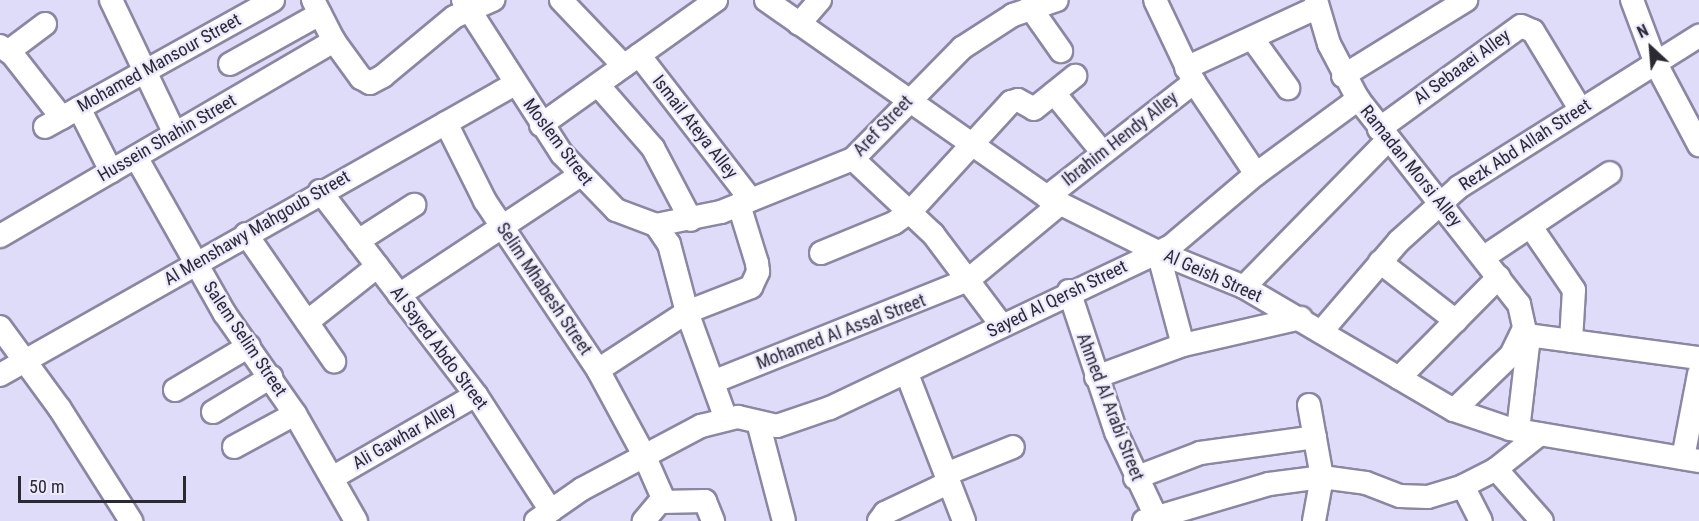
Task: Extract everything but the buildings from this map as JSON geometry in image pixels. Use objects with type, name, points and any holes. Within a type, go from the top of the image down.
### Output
[{"type":"street","points":[[111,0],[175,134]]},
{"type":"street","name":"Mohamed Mansour Street","points":[[62,117],[273,0]]},
{"type":"street","points":[[230,64],[316,7],[334,41],[365,82],[383,76],[467,5],[493,0]]},
{"type":"street","name":"Ismail Ateya Alley","points":[[561,0],[631,61],[745,202]]},
{"type":"street","points":[[541,126],[716,0]]},
{"type":"street","name":"Al Geish Street","points":[[766,0],[1054,201],[1158,252],[1244,287],[1454,410],[1529,432],[1691,459]]},
{"type":"street","points":[[799,24],[820,0]]},
{"type":"street","name":"Aref Street","points":[[656,225],[692,220],[745,202],[853,159],[908,100],[962,48],[1022,7],[1057,0]]},
{"type":"street","points":[[1155,0],[1190,75],[1256,174]]},
{"type":"street","points":[[1344,76],[1441,7],[1466,0]]},
{"type":"street","points":[[1632,0],[1656,64],[1699,145]]},
{"type":"street","name":"Ibrahim Hendy Alley","points":[[968,280],[1054,201],[1102,153],[1190,75],[1317,3]]},
{"type":"street","name":"Ramadan Morsi Alley","points":[[1317,3],[1344,76],[1358,99],[1383,135],[1440,202],[1519,304],[1527,328]]},
{"type":"street","name":"Moslem Street","points":[[467,5],[541,126],[580,175],[616,210],[656,225]]},
{"type":"street","points":[[1022,7],[1061,51]]},
{"type":"street","points":[[45,24],[4,48],[111,171]]},
{"type":"street","name":"Al Sebaaei Alley","points":[[1244,287],[1383,135],[1521,26],[1533,31],[1580,109]]},
{"type":"street","name":"Rezk Abd Allah Street","points":[[1322,332],[1380,262],[1440,202],[1498,159],[1699,36]]},
{"type":"street","points":[[1252,38],[1288,88]]},
{"type":"street","name":"Hussein Shahin Street","points":[[0,236],[334,41]]},
{"type":"street","points":[[821,253],[878,231],[911,211],[1013,100],[1032,110],[1075,76]]},
{"type":"street","name":"Al Menshawy Mahgoub Street","points":[[0,375],[320,191],[515,84]]},
{"type":"street","points":[[598,85],[653,148],[692,220]]},
{"type":"street","points":[[1054,93],[1102,153]]},
{"type":"street","name":"Sayed Al Qersh Street","points":[[726,419],[738,417],[758,422],[790,423],[907,374],[1069,291],[1158,252],[1192,232],[1256,174],[1358,99]]},
{"type":"street","name":"Selim Mhabesh Street","points":[[446,123],[502,227],[598,370],[644,455],[662,494],[662,502]]},
{"type":"street","name":"Salem Selim Street","points":[[136,157],[195,263],[295,414],[356,521]]},
{"type":"street","points":[[853,159],[911,211],[968,280],[1002,326]]},
{"type":"street","points":[[1484,257],[1610,173]]},
{"type":"street","points":[[399,295],[580,175]]},
{"type":"street","name":"Al Sayed Abdo Street","points":[[320,191],[476,395],[543,516]]},
{"type":"street","points":[[598,370],[687,312],[744,292],[756,280],[757,263],[745,202]]},
{"type":"street","points":[[358,241],[414,205]]},
{"type":"street","points":[[543,516],[644,455],[701,426],[726,419],[687,312],[669,244],[656,225]]},
{"type":"street","points":[[1531,227],[1574,291],[1571,341]]},
{"type":"street","points":[[246,234],[334,361]]},
{"type":"street","points":[[1158,252],[1183,345]]},
{"type":"street","points":[[1380,262],[1456,321]]},
{"type":"street","points":[[307,322],[378,266]]},
{"type":"street","points":[[1399,378],[1499,277]]},
{"type":"street","name":"Mohamed Al Assal Street","points":[[713,382],[968,280]]},
{"type":"street","name":"Ahmed Al Arabi Street","points":[[1069,291],[1096,377],[1153,520]]},
{"type":"street","points":[[1096,377],[1183,345],[1300,318]]},
{"type":"street","points":[[0,327],[131,521]]},
{"type":"street","points":[[1527,328],[1699,373],[1691,459]]},
{"type":"street","points":[[1454,410],[1510,355],[1527,328]]},
{"type":"street","points":[[1153,520],[1269,484],[1322,477],[1366,483],[1412,497],[1463,486],[1496,469],[1529,432],[1527,328]]},
{"type":"street","points":[[175,390],[249,346]]},
{"type":"street","points":[[907,374],[964,521]]},
{"type":"street","points":[[213,412],[271,377]]},
{"type":"street","name":"Ali Gawhar Alley","points":[[332,478],[476,395]]},
{"type":"street","points":[[1309,405],[1322,477],[1314,521]]},
{"type":"street","points":[[234,447],[295,414]]},
{"type":"street","points":[[758,422],[784,521]]},
{"type":"street","points":[[1135,478],[1200,453],[1315,437]]},
{"type":"street","points":[[879,521],[885,513],[947,478],[1013,447]]},
{"type":"street","points":[[1496,469],[1542,521]]},
{"type":"street","points":[[1463,486],[1481,521]]},
{"type":"street","points":[[644,521],[662,502],[705,501],[713,521]]}]
